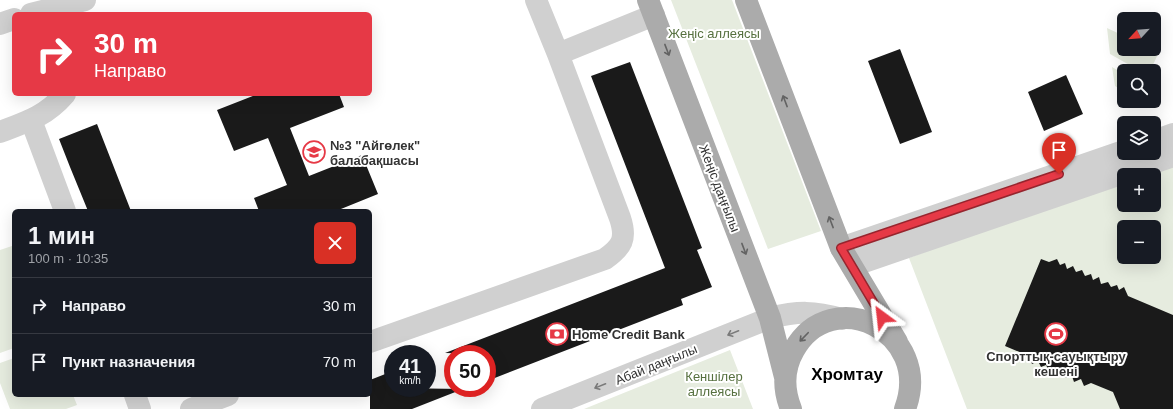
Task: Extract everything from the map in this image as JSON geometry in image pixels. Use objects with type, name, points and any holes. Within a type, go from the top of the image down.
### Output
[{"type":"main road","points":[[746,0],[846,257],[906,358],[920,409]]},
{"type":"main road","name":"Жеңіс даңғылы","points":[[651,8],[770,318],[787,398]]},
{"type":"main road","points":[[787,398],[789,359],[797,344],[805,336],[825,323],[842,319],[862,320],[881,328],[897,342]]},
{"type":"main road","points":[[904,409],[909,396],[911,377]]},
{"type":"street","points":[[372,341],[605,258],[616,251],[622,242],[624,230],[558,54],[536,0]]},
{"type":"street","points":[[41,12],[78,5]]},
{"type":"street","points":[[558,54],[651,8]]},
{"type":"street","points":[[0,24],[12,20]]},
{"type":"street","points":[[0,132],[31,120],[54,108],[63,96]]},
{"type":"street","points":[[31,120],[64,209]]},
{"type":"street","points":[[1161,138],[1173,134]]},
{"type":"street","points":[[846,257],[1117,154]]},
{"type":"street","points":[[846,257],[1173,156]]},
{"type":"street","name":"Абай даңғылы","points":[[542,409],[770,318],[789,313],[806,312],[821,313],[842,319]]},
{"type":"street","points":[[136,397],[140,409]]},
{"type":"street","points":[[191,409],[223,397]]},
{"type":"green space","name":"Жеңіс аллеясы","points":[[671,0],[732,0],[821,231],[768,249]]},
{"type":"green space","points":[[1107,28],[1117,33],[1117,56],[1157,56],[1153,64],[1128,64],[1110,54]]},
{"type":"green space","points":[[1112,67],[1117,70],[1117,87],[1115,86]]},
{"type":"green space","name":"Спорттық-сауықтыру кешені","points":[[1173,157],[1173,409],[967,409],[909,258],[1117,179],[1117,212],[1161,212],[1161,168],[1144,168]]},
{"type":"green space","points":[[12,246],[12,349],[0,353],[0,250]]},
{"type":"green space","name":"Кеншілер аллеясы","points":[[730,350],[753,409],[584,409]]},
{"type":"green space","points":[[12,359],[12,397],[74,397],[77,405],[66,409],[10,409],[0,383],[0,363]]},
{"type":"building","points":[[900,49],[932,132],[900,144],[868,61]]},
{"type":"building","points":[[630,62],[702,248],[697,250],[712,287],[681,299],[683,305],[496,378],[496,345],[466,345],[665,268],[591,76]]},
{"type":"building","points":[[1066,75],[1083,114],[1044,131],[1028,92]]},
{"type":"building","points":[[253,96],[340,96],[344,107],[290,128],[309,176],[362,155],[378,194],[341,209],[258,209],[254,198],[287,185],[268,138],[234,151],[217,110]]},
{"type":"building","points":[[97,124],[130,209],[87,209],[59,139]]},
{"type":"building","points":[[1041,259],[1049,262],[1057,259],[1060,265],[1065,263],[1067,269],[1073,266],[1076,272],[1082,270],[1085,276],[1091,274],[1093,280],[1099,277],[1101,284],[1108,282],[1111,287],[1117,285],[1119,290],[1124,287],[1128,296],[1173,315],[1173,409],[1120,409],[1113,392],[1091,383],[1084,386],[1081,379],[1074,382],[1072,376],[1066,378],[1063,372],[1057,374],[1055,368],[1049,371],[1046,365],[1041,367],[1038,361],[1032,364],[1029,356],[1005,346]]},
{"type":"building","points":[[384,375],[384,397],[436,397],[436,389],[444,389],[444,396],[412,409],[370,409],[370,397],[372,397],[372,379]]},
{"type":"place","name":"№3 \"Айгөлек\" балабақшасы","points":[[314,152]]},
{"type":"place","name":"Home Credit Bank","points":[[557,334]]},
{"type":"place","name":"Спорттық-сауықтыру кешені","points":[[1056,334]]},
{"type":"district","name":"Хромтау","points":[[847,374]]},
{"type":"route","points":[[882,317],[841,248],[1059,174]]}]
